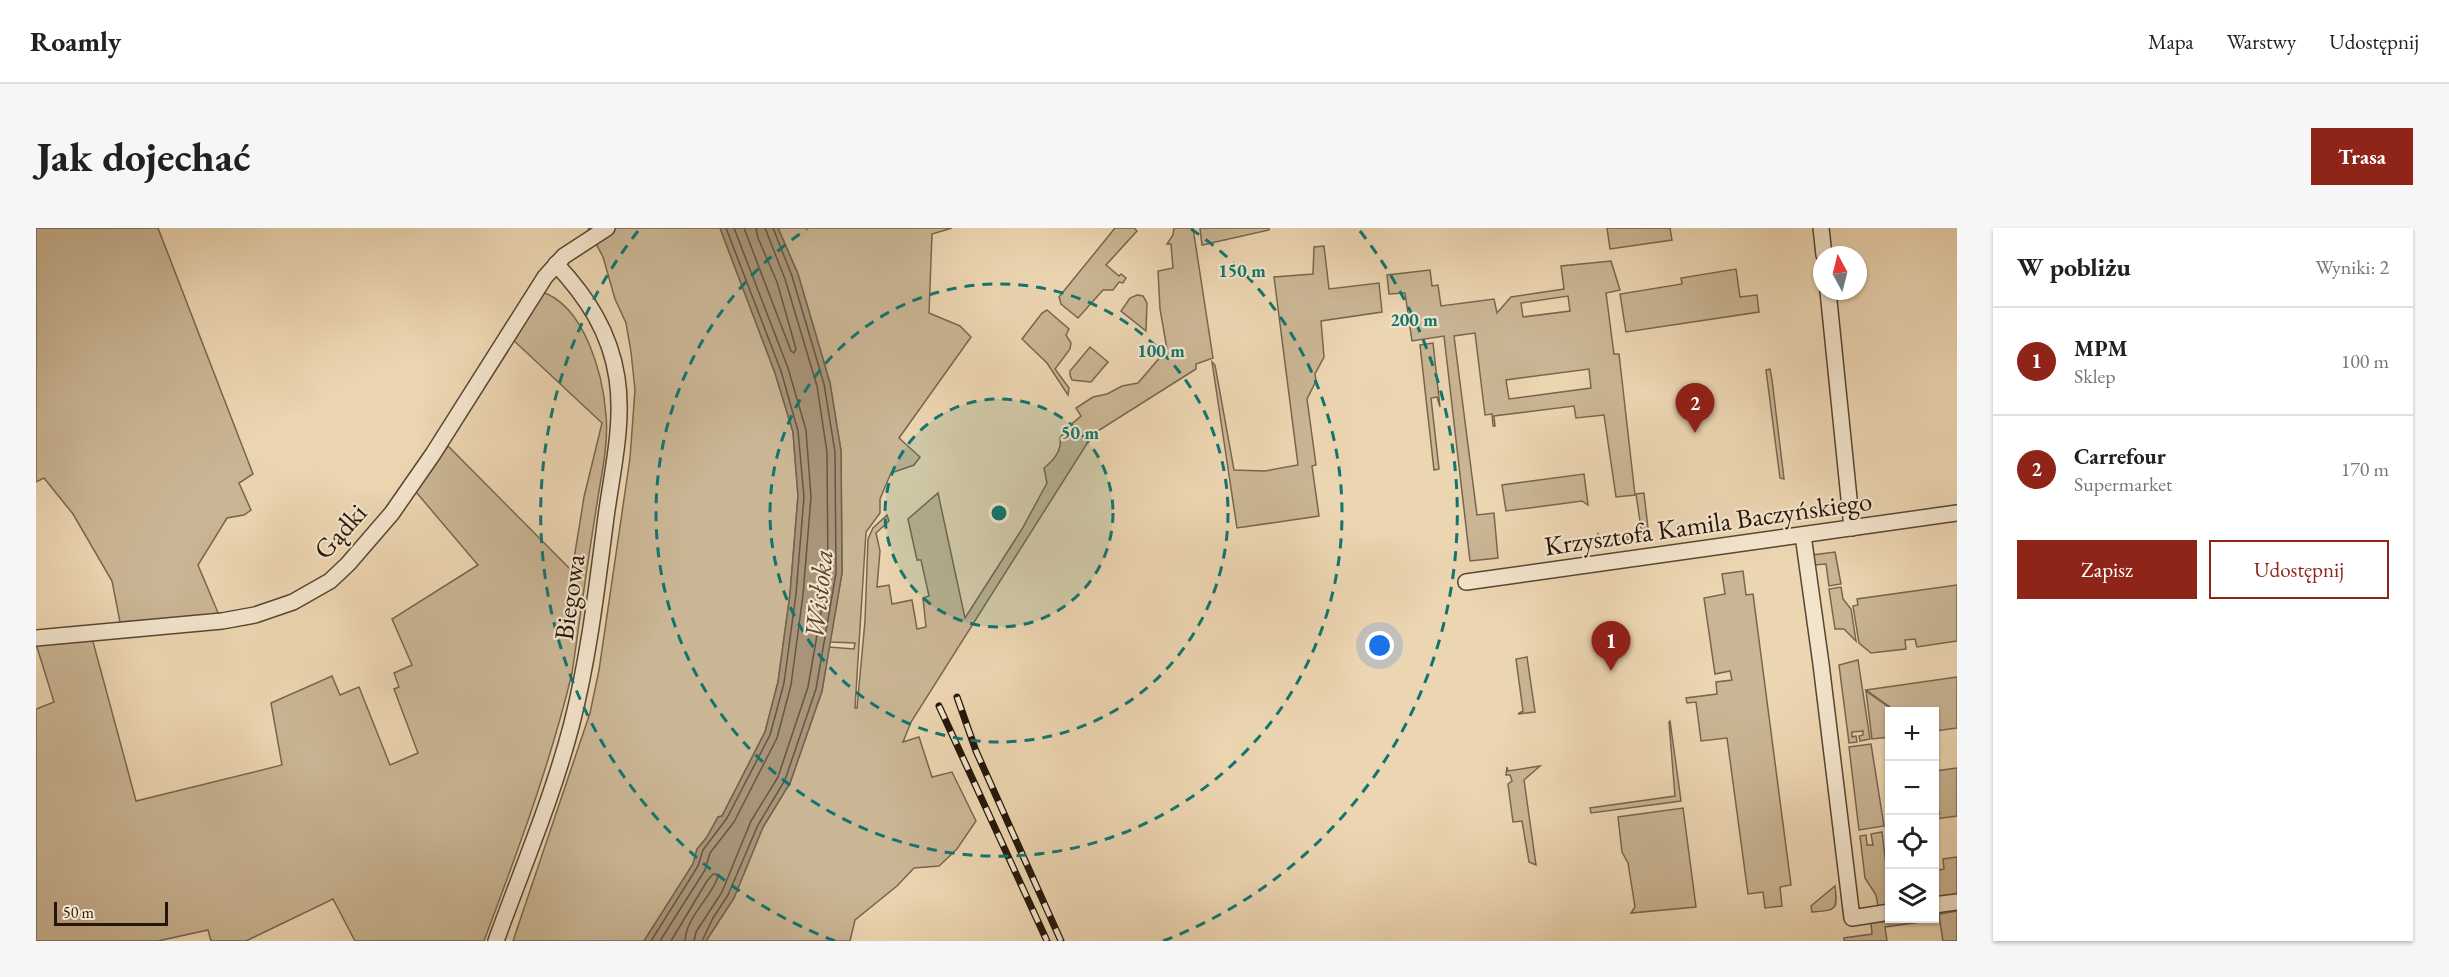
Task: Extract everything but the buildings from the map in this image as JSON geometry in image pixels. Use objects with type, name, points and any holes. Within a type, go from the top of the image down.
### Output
[{"type":"street","name":"Gądki","points":[[36,638],[222,621],[255,615],[293,602],[330,581],[348,564],[406,493],[433,454],[539,284],[556,264],[591,237],[608,228]]},
{"type":"street","points":[[1821,228],[1823,246]]},
{"type":"street","name":"Biegowa","points":[[496,941],[572,724],[586,657],[618,430],[617,378],[606,338],[597,317],[584,297],[556,264]]},
{"type":"street","points":[[1829,300],[1852,528]]},
{"type":"street","name":"Krzysztofa Kamila Baczyńskiego","points":[[1466,582],[1957,513]]},
{"type":"street","points":[[1803,535],[1852,918],[1885,913]]},
{"type":"street","points":[[1939,904],[1957,902]]},
{"type":"shaded area","points":[[36,228],[158,228],[253,474],[239,483],[251,510],[244,515],[227,518],[198,565],[219,615],[120,622],[112,581],[73,514],[44,478],[36,482]]},
{"type":"shaded area","points":[[588,228],[720,228],[775,373],[793,432],[798,496],[790,594],[778,682],[765,732],[722,816],[718,817],[697,849],[693,864],[644,941],[513,941],[590,713],[599,670],[630,458],[635,390],[626,323],[615,299],[603,257]]},
{"type":"shaded area","points":[[778,228],[952,228],[932,234],[929,313],[960,326],[971,337],[899,438],[920,457],[914,465],[891,473],[880,499],[880,513],[866,532],[855,708],[857,708],[865,621],[868,539],[873,528],[887,515],[889,521],[876,533],[880,551],[877,587],[889,585],[892,604],[912,600],[917,629],[926,627],[923,598],[929,596],[921,560],[917,560],[908,519],[938,493],[965,618],[1022,529],[1047,483],[1044,468],[1056,455],[1060,447],[1060,438],[1067,428],[1081,416],[1076,408],[1093,397],[1107,394],[1122,386],[1138,383],[1167,349],[1160,309],[1158,271],[1173,268],[1171,244],[1167,244],[1173,235],[1174,228],[1193,228],[1213,358],[1196,364],[1196,369],[1093,434],[911,722],[903,742],[919,737],[932,777],[952,772],[976,821],[957,849],[939,866],[914,868],[897,886],[855,920],[850,941],[706,941],[734,898],[763,827],[790,783],[822,691],[829,647],[854,649],[855,643],[830,642],[842,573],[841,451],[830,383],[798,274]]},
{"type":"shaded area","points":[[1115,228],[1134,228],[1137,231],[1106,265],[1119,276],[1121,274],[1126,278],[1123,283],[1119,282],[1113,290],[1103,290],[1078,318],[1061,304],[1059,297]]},
{"type":"shaded area","points":[[1200,228],[1269,228],[1269,230],[1202,245]]},
{"type":"shaded area","points":[[1607,228],[1670,228],[1672,240],[1610,249]]},
{"type":"shaded area","points":[[1324,246],[1329,289],[1379,283],[1382,312],[1321,321],[1324,357],[1315,374],[1316,381],[1307,399],[1316,465],[1312,466],[1319,516],[1237,528],[1212,362],[1215,365],[1234,470],[1265,471],[1298,465],[1274,277],[1313,274],[1314,247]]},
{"type":"shaded area","points":[[1611,261],[1620,290],[1606,293],[1614,354],[1619,354],[1635,495],[1616,497],[1604,415],[1576,418],[1574,406],[1494,416],[1495,426],[1493,426],[1492,414],[1485,415],[1475,333],[1454,336],[1477,515],[1494,513],[1498,558],[1470,561],[1444,336],[1412,341],[1405,293],[1389,294],[1387,275],[1430,270],[1432,286],[1438,285],[1441,306],[1494,299],[1497,313],[1511,297],[1564,289],[1561,266]],"holes":[[[1568,296],[1570,311],[1523,317],[1521,303]],[[1589,369],[1591,388],[1509,399],[1506,380]]]},
{"type":"shaded area","points":[[1736,269],[1740,297],[1757,295],[1759,312],[1626,332],[1620,294],[1682,284],[1681,278]]},
{"type":"shaded area","points":[[542,292],[557,300],[570,312],[589,344],[596,362],[604,399],[607,427],[605,451],[572,673],[521,842],[484,941],[355,941],[333,899],[246,941],[211,941],[208,930],[158,941],[36,941],[36,709],[54,702],[36,644],[92,638],[136,801],[282,765],[271,703],[332,676],[340,695],[359,687],[390,765],[418,753],[394,689],[399,687],[394,673],[412,665],[392,619],[478,565],[416,492],[448,446],[572,571],[584,497],[602,423],[512,339]]},
{"type":"shaded area","points":[[1137,295],[1143,296],[1147,303],[1146,331],[1121,311],[1130,298]]},
{"type":"shaded area","points":[[1047,310],[1069,329],[1066,335],[1071,343],[1070,349],[1055,369],[1069,388],[1068,395],[1047,363],[1022,339],[1042,313]]},
{"type":"shaded area","points":[[1433,343],[1440,407],[1437,397],[1431,398],[1439,469],[1434,470],[1420,345]]},
{"type":"shaded area","points":[[1090,347],[1108,362],[1091,382],[1072,380],[1070,371]]},
{"type":"shaded area","points":[[1770,369],[1784,479],[1780,478],[1766,370]]},
{"type":"shaded area","points":[[1584,474],[1588,505],[1582,501],[1506,511],[1502,485]]},
{"type":"shaded area","points":[[1644,493],[1649,537],[1596,543],[1598,533],[1599,540],[1642,535],[1636,494]]},
{"type":"shaded area","points":[[1835,552],[1841,584],[1829,586],[1826,564],[1814,565],[1812,555]]},
{"type":"shaded area","points":[[1743,571],[1746,595],[1753,594],[1791,885],[1780,887],[1782,906],[1765,908],[1763,892],[1748,894],[1727,738],[1701,741],[1696,702],[1687,703],[1686,698],[1717,694],[1716,682],[1732,680],[1730,671],[1715,674],[1704,598],[1725,594],[1722,574]]},
{"type":"shaded area","points":[[1957,585],[1957,641],[1917,647],[1915,639],[1905,640],[1906,649],[1871,653],[1859,643],[1853,606],[1858,605],[1857,599]]},
{"type":"shaded area","points":[[1841,587],[1843,599],[1851,609],[1856,641],[1844,629],[1835,629],[1829,589]]},
{"type":"shaded area","points":[[1527,657],[1535,712],[1518,714],[1523,711],[1516,659]]},
{"type":"shaded area","points":[[1858,660],[1870,739],[1860,741],[1859,736],[1863,735],[1863,731],[1852,732],[1852,737],[1856,736],[1857,742],[1849,743],[1839,665]]},
{"type":"shaded area","points":[[1957,677],[1957,728],[1939,730],[1939,707],[1890,707],[1866,690]]},
{"type":"shaded area","points":[[1866,691],[1888,707],[1885,707],[1885,737],[1872,739]]},
{"type":"shaded area","points":[[1670,721],[1681,801],[1591,813],[1590,808],[1675,796]]},
{"type":"shaded area","points":[[1871,744],[1884,826],[1859,830],[1849,747]]},
{"type":"shaded area","points":[[1540,766],[1524,780],[1536,865],[1529,862],[1522,821],[1513,822],[1508,784],[1512,781],[1510,775],[1506,775],[1507,767],[1508,771]]},
{"type":"shaded area","points":[[1957,768],[1957,816],[1939,818],[1939,770]]},
{"type":"shaded area","points":[[1683,808],[1696,907],[1631,913],[1635,907],[1628,863],[1622,852],[1618,817]]},
{"type":"shaded area","points":[[1882,832],[1885,856],[1885,906],[1878,906],[1876,895],[1865,878],[1860,836],[1866,835],[1867,845],[1873,845],[1871,834]]},
{"type":"shaded area","points":[[1957,857],[1957,896],[1939,899],[1939,870],[1944,869],[1943,859]]},
{"type":"shaded area","points":[[1835,886],[1834,908],[1812,912],[1811,906]]},
{"type":"shaded area","points":[[1957,911],[1957,941],[1943,941],[1940,914]]},
{"type":"shaded area","points":[[1871,923],[1913,923],[1885,927],[1887,941],[1844,941],[1844,938],[1872,934]]},
{"type":"water","name":"Wisłoka","points":[[720,228],[778,228],[798,274],[830,383],[841,451],[842,573],[822,691],[790,783],[763,827],[734,898],[706,941],[644,941],[693,864],[697,849],[718,817],[722,816],[765,732],[778,682],[790,594],[798,496],[793,432],[775,373]]},
{"type":"railway","points":[[957,697],[976,751],[1061,941]]},
{"type":"railway","points":[[939,706],[1047,941]]},
{"type":"place","name":"Carrefour","points":[[1695,433]]},
{"type":"place","name":"MPM","points":[[1611,671]]}]
